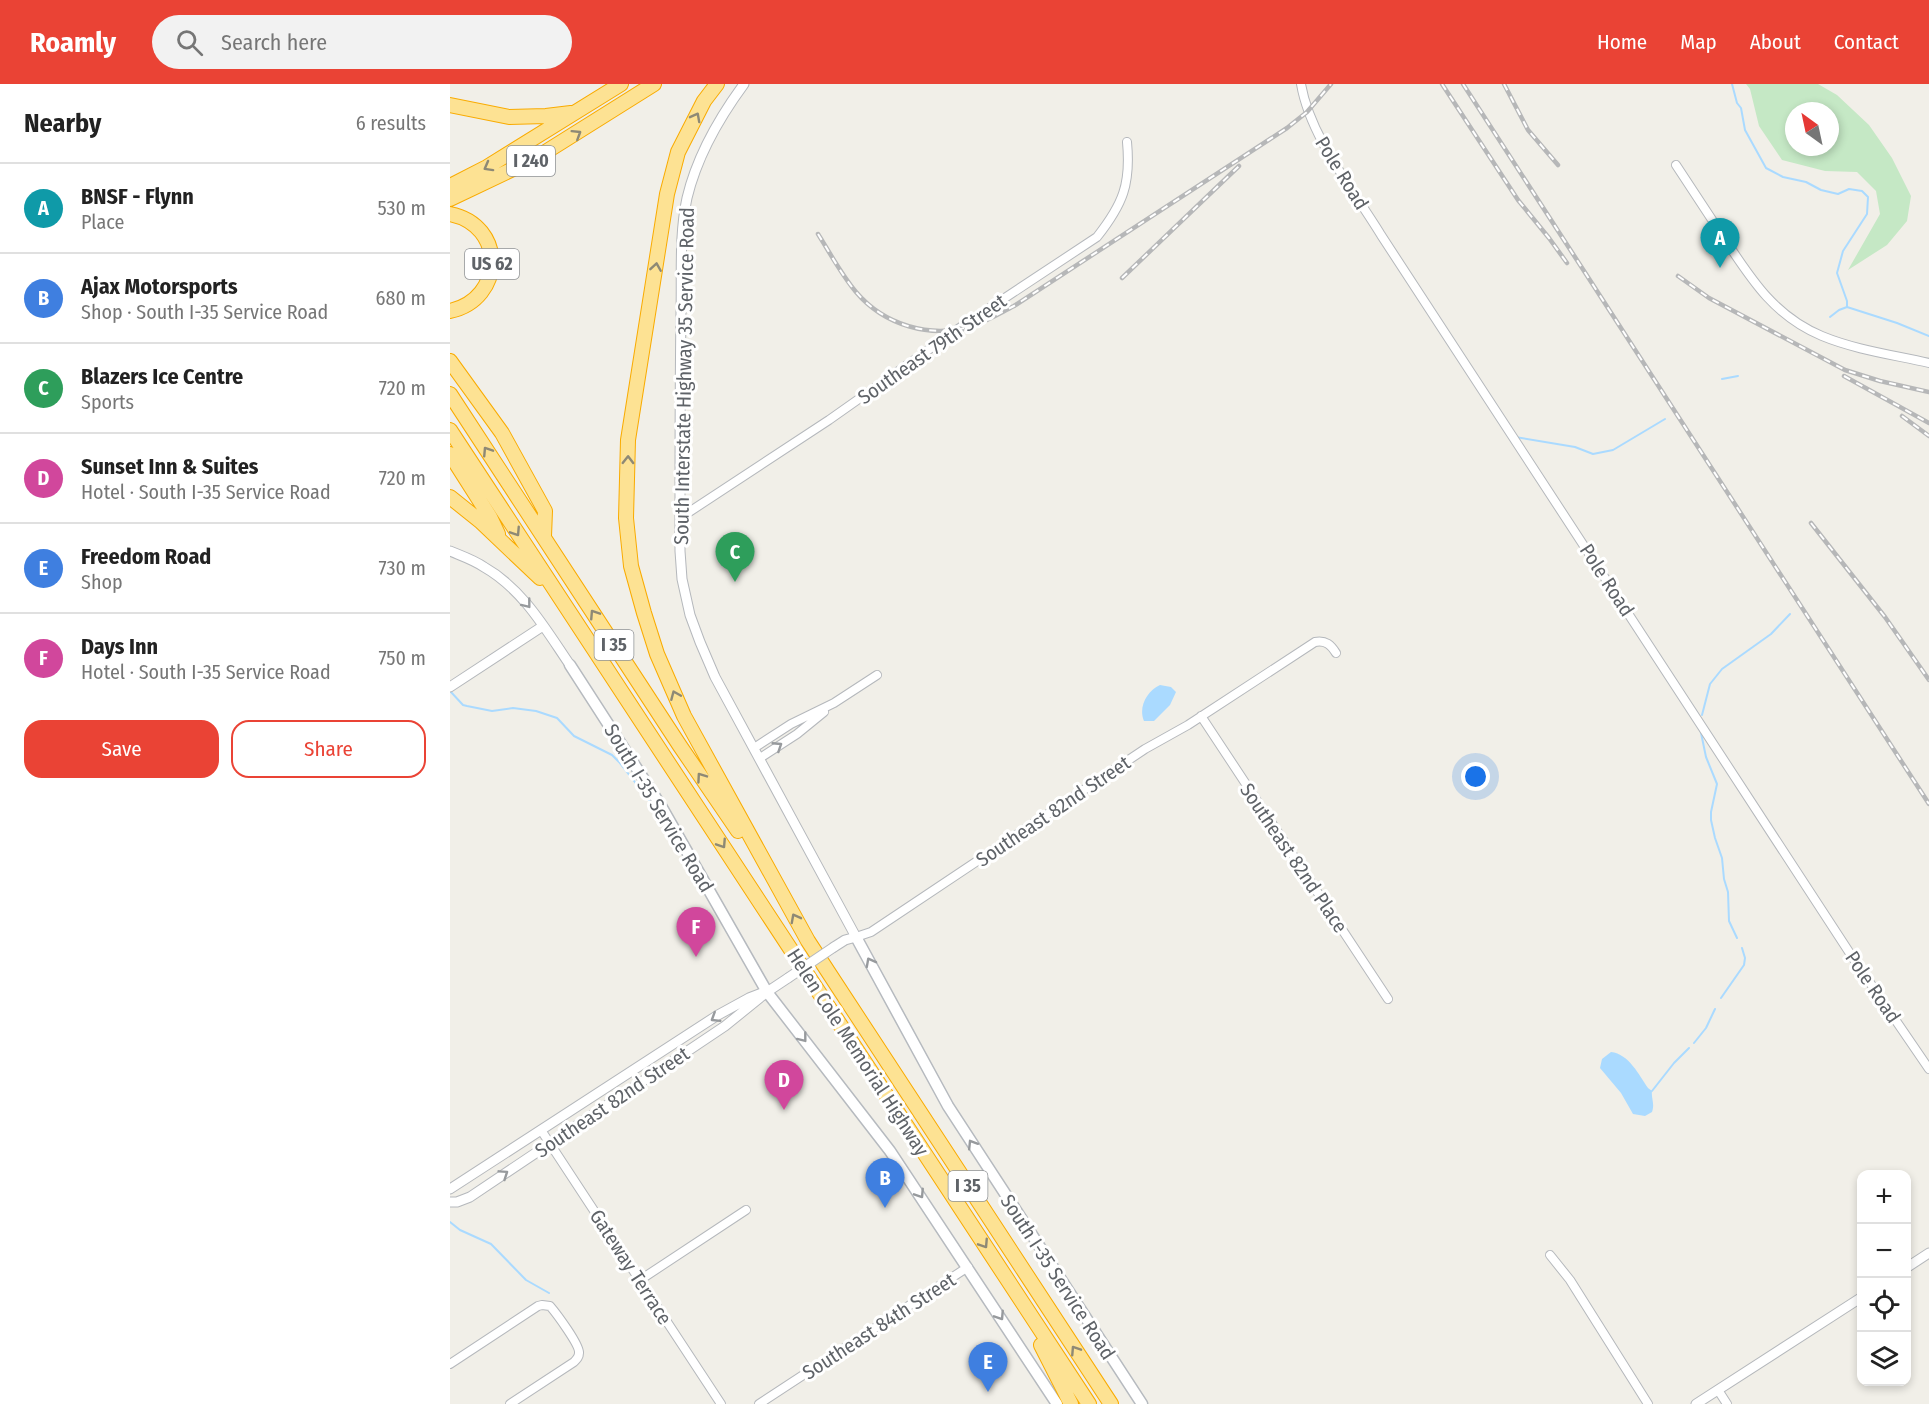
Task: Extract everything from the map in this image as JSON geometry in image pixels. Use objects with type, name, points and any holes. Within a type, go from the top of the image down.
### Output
[{"type":"highway","name":"I 240","points":[[450,186],[497,161],[621,84]]},
{"type":"highway","name":"I 240","points":[[450,199],[536,158],[654,84]]},
{"type":"highway","points":[[717,84],[704,101],[678,152],[667,194],[628,440],[626,518],[632,566],[657,654],[684,716],[782,894]]},
{"type":"highway","points":[[450,105],[509,117],[573,113]]},
{"type":"highway","name":"US 62","points":[[450,214],[470,221],[482,233],[490,248],[492,266],[490,276],[481,293],[466,305],[450,310]]},
{"type":"highway","points":[[450,362],[502,433],[545,512],[544,536]]},
{"type":"highway","name":"I 35","points":[[450,394],[680,746],[782,894]]},
{"type":"highway","name":"I 35","points":[[450,430],[556,594]]},
{"type":"highway","points":[[450,454],[490,517],[500,539]]},
{"type":"highway","points":[[450,497],[500,539],[556,594]]},
{"type":"highway","name":"Helen Cole Memorial Highway","points":[[556,594],[1089,1404]]},
{"type":"highway","name":"Helen Cole Memorial Highway","points":[[782,894],[808,942],[1110,1402]]},
{"type":"highway","points":[[1013,1289],[1071,1404]]},
{"type":"main road","name":"South I-35 Service Road","points":[[570,665],[662,806],[767,992],[890,1151],[968,1267]]},
{"type":"main road","name":"South I-35 Service Road","points":[[856,937],[948,1106],[1142,1404]]},
{"type":"main road","points":[[968,1267],[1057,1404]]},
{"type":"street","name":"South Interstate Highway 35 Service Road","points":[[715,677],[690,615],[682,579],[680,551],[684,217],[688,197],[708,140],[729,104],[744,84]]},
{"type":"street","name":"Pole Road","points":[[1300,84],[1313,124],[1357,197],[1856,963],[1929,1069]]},
{"type":"street","name":"Southeast 79th Street","points":[[680,518],[829,420],[958,329],[1097,237],[1121,201],[1130,166],[1128,142]]},
{"type":"street","points":[[1676,165],[1756,285],[1785,314],[1798,324],[1835,341],[1929,363]]},
{"type":"street","name":"South I-35 Service Road","points":[[450,551],[480,564],[501,579],[524,601],[570,665]]},
{"type":"street","points":[[450,687],[543,626]]},
{"type":"street","name":"Southeast 82nd Street","points":[[450,1202],[470,1197],[725,1026],[767,992],[834,947],[845,940],[871,932],[1145,749],[1201,716],[1315,642],[1328,643],[1336,653]]},
{"type":"street","points":[[760,758],[797,734],[834,703],[877,675]]},
{"type":"street","name":"South I-35 Service Road","points":[[715,677],[856,937]]},
{"type":"street","points":[[754,748],[791,724],[834,703]]},
{"type":"street","name":"Southeast 82nd Place","points":[[1201,716],[1388,999]]},
{"type":"street","name":"Southeast 82nd Street","points":[[450,1189],[718,1015],[749,998],[767,992]]},
{"type":"street","name":"Gateway Terrace","points":[[542,1130],[721,1404]]},
{"type":"street","points":[[640,1280],[746,1210]]},
{"type":"street","points":[[1911,1265],[1929,1253]]},
{"type":"street","points":[[1551,1255],[1570,1280],[1648,1404]]},
{"type":"street","name":"Southeast 84th Street","points":[[759,1404],[968,1267]]},
{"type":"street","points":[[1696,1404],[1857,1300]]},
{"type":"street","points":[[450,1364],[542,1305],[550,1306],[579,1348],[580,1353],[577,1359],[510,1404]]},
{"type":"street","points":[[1718,1390],[1727,1404]]},
{"type":"green space","points":[[1746,84],[1818,84],[1837,95],[1869,125],[1892,158],[1911,196],[1907,221],[1887,245],[1848,270],[1880,214],[1876,191],[1857,172],[1825,171],[1782,160],[1759,126],[1750,89]]},
{"type":"water","points":[[1160,685],[1171,687],[1176,692],[1170,705],[1154,721],[1144,721],[1142,710],[1145,700],[1151,691]]},
{"type":"water","points":[[1611,1052],[1628,1061],[1652,1091],[1652,1112],[1645,1116],[1633,1114],[1621,1093],[1600,1068],[1602,1059]]},
{"type":"waterway","points":[[1732,84],[1737,103],[1741,108],[1745,130],[1766,168],[1783,177],[1806,182],[1821,190],[1838,194],[1849,189],[1862,191],[1868,197],[1867,214],[1843,251],[1837,273],[1847,307]]},
{"type":"waterway","points":[[1847,307],[1929,336]]},
{"type":"waterway","points":[[1830,317],[1847,307]]},
{"type":"waterway","points":[[1722,379],[1738,376]]},
{"type":"waterway","points":[[1515,437],[1575,447],[1593,454],[1613,450],[1665,419]]},
{"type":"waterway","points":[[1702,715],[1710,684],[1722,669],[1771,634],[1790,614]]},
{"type":"waterway","points":[[450,691],[463,705],[492,711],[513,708],[536,711],[557,718],[574,736],[612,755],[653,805]]},
{"type":"waterway","points":[[1700,728],[1706,757],[1717,784],[1711,820],[1722,858],[1728,892],[1729,921],[1737,938]]},
{"type":"waterway","points":[[1721,998],[1744,965],[1745,958],[1742,948]]},
{"type":"waterway","points":[[1694,1043],[1706,1028],[1715,1009]]},
{"type":"waterway","points":[[1652,1091],[1689,1048]]},
{"type":"waterway","points":[[450,1222],[460,1230],[491,1244],[526,1280],[549,1293]]},
{"type":"railway","points":[[818,234],[856,292],[880,313],[894,321],[924,330],[956,330],[972,326],[1014,306],[1287,128],[1307,112],[1331,84]]},
{"type":"railway","points":[[1442,84],[1518,200],[1567,263]]},
{"type":"railway","points":[[1463,84],[1929,804]]},
{"type":"railway","points":[[1504,84],[1528,130],[1558,165]]},
{"type":"railway","points":[[1122,278],[1239,166]]},
{"type":"railway","points":[[1678,276],[1709,298],[1845,370],[1929,392]]},
{"type":"railway","points":[[1844,376],[1929,423]]},
{"type":"railway","points":[[1902,416],[1929,436]]},
{"type":"railway","points":[[1811,523],[1885,617],[1929,680]]},
{"type":"place","name":"BNSF - Flynn","points":[[1720,268]]},
{"type":"place","name":"Blazers Ice Centre","points":[[735,582]]},
{"type":"place","name":"Days Inn","points":[[696,957]]},
{"type":"place","name":"Sunset Inn & Suites","points":[[784,1110]]},
{"type":"place","name":"Ajax Motorsports","points":[[885,1208]]},
{"type":"place","name":"Freedom Road","points":[[988,1392]]}]
